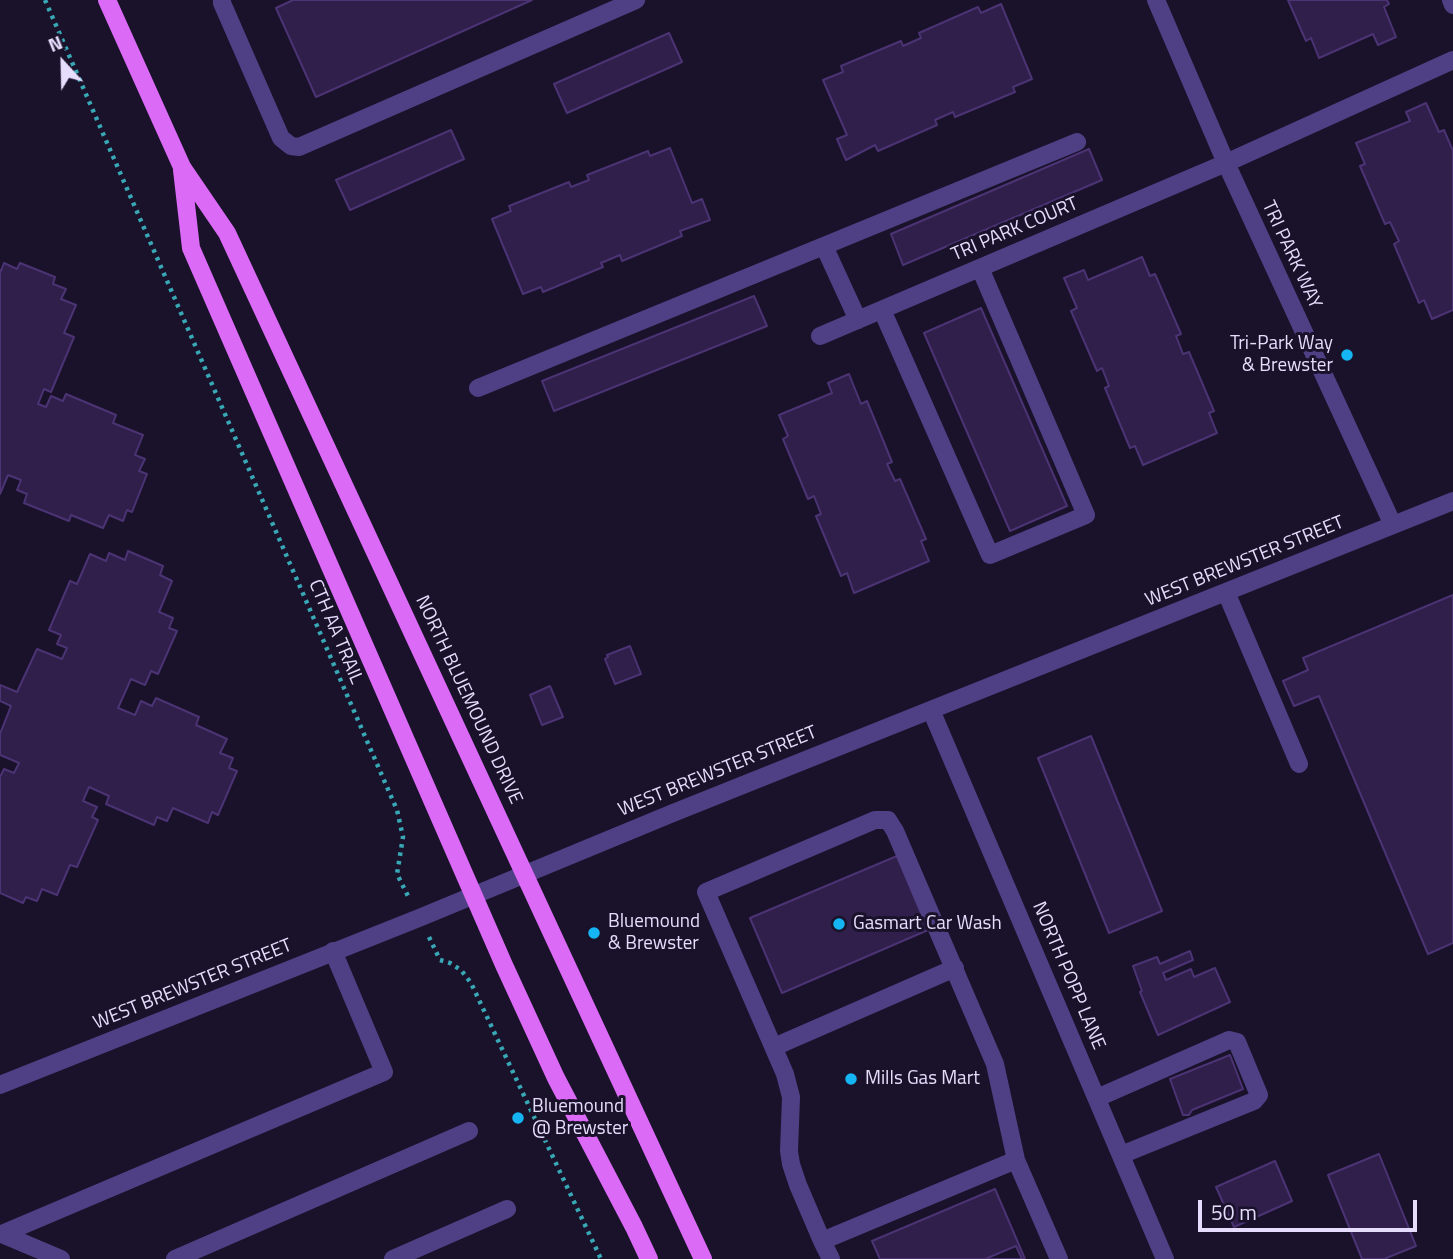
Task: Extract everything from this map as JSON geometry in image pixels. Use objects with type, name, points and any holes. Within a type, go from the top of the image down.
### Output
[{"type":"main road","name":"NORTH BLUEMOUND DRIVE","points":[[107,0],[182,167],[228,233],[703,1259]]},
{"type":"main road","name":"NORTH BLUEMOUND DRIVE","points":[[182,167],[191,248],[504,965],[556,1078],[649,1259]]},
{"type":"street","points":[[222,0],[281,138],[285,143],[299,148],[636,0]]},
{"type":"street","name":"TRI PARK WAY","points":[[1156,0],[1226,163],[1393,525]]},
{"type":"street","points":[[1451,0],[1453,5]]},
{"type":"street","name":"TRI PARK COURT","points":[[820,337],[1226,163],[1453,60]]},
{"type":"street","points":[[478,388],[1077,142]]},
{"type":"street","points":[[824,246],[859,320]]},
{"type":"street","points":[[882,310],[990,555],[1086,515],[980,268]]},
{"type":"street","name":"WEST BREWSTER STREET","points":[[0,1085],[419,918],[686,807],[1453,501]]},
{"type":"street","points":[[1226,592],[1299,764]]},
{"type":"street","name":"NORTH POPP LANE","points":[[931,710],[1165,1259]]},
{"type":"street","points":[[831,1259],[791,1164],[791,1097],[785,1074],[706,892],[875,820],[888,820],[995,1064],[1016,1160],[1059,1259]]},
{"type":"street","points":[[1,1234],[384,1072],[333,951]]},
{"type":"street","points":[[774,1047],[955,968]]},
{"type":"street","points":[[1097,1098],[1229,1040],[1237,1042],[1259,1095],[1254,1101],[1121,1154]]},
{"type":"street","points":[[175,1259],[469,1131]]},
{"type":"street","points":[[822,1241],[1016,1160]]},
{"type":"street","points":[[393,1259],[507,1209]]},
{"type":"street","points":[[1,1234],[61,1259]]},
{"type":"path","name":"CTH AA TRAIL","points":[[46,0],[397,810],[404,836],[397,874],[440,960],[461,970],[471,983],[601,1259]]},
{"type":"building","points":[[293,0],[532,0],[316,97],[276,8]]},
{"type":"building","points":[[1288,0],[1387,0],[1389,4],[1384,7],[1396,37],[1378,45],[1373,34],[1319,58],[1311,38],[1306,41]]},
{"type":"building","points":[[1001,4],[1032,79],[1013,87],[1015,92],[955,117],[953,112],[935,120],[937,125],[878,151],[875,145],[846,160],[837,139],[847,135],[823,80],[843,72],[841,66],[901,41],[903,46],[921,38],[919,33],[978,7],[981,13]]},
{"type":"building","points":[[669,33],[682,62],[567,113],[554,84]]},
{"type":"building","points":[[1426,103],[1439,132],[1444,130],[1453,151],[1453,310],[1432,319],[1424,300],[1419,303],[1394,244],[1399,241],[1390,222],[1385,224],[1360,166],[1365,164],[1356,143],[1410,121],[1406,112]]},
{"type":"building","points":[[451,130],[464,159],[350,210],[336,180]]},
{"type":"building","points":[[670,148],[692,203],[702,199],[710,220],[680,231],[682,236],[622,261],[620,255],[601,263],[603,267],[543,292],[541,287],[523,294],[492,219],[511,211],[509,206],[569,182],[571,187],[589,180],[587,175],[648,151],[650,156]]},
{"type":"building","points":[[1089,149],[1102,180],[903,265],[891,234]]},
{"type":"building","points":[[1142,257],[1150,276],[1155,274],[1181,334],[1176,336],[1183,354],[1189,352],[1214,411],[1209,413],[1217,433],[1143,465],[1135,446],[1130,448],[1105,388],[1109,386],[1102,368],[1097,371],[1071,311],[1077,308],[1064,278],[1084,270],[1088,280]]},
{"type":"building","points":[[4,263],[17,269],[20,263],[55,277],[53,284],[66,289],[61,299],[76,305],[64,333],[74,337],[51,392],[44,389],[38,404],[46,407],[51,396],[63,401],[66,394],[116,415],[113,423],[143,435],[135,455],[145,459],[139,471],[147,474],[132,512],[127,510],[123,521],[109,515],[103,528],[71,515],[69,521],[24,503],[27,494],[17,490],[21,480],[8,475],[0,494],[0,270]]},
{"type":"building","points":[[754,296],[767,326],[554,411],[542,381]]},
{"type":"building","points":[[981,308],[1067,506],[1010,531],[924,333]]},
{"type":"building","points":[[849,374],[861,404],[867,401],[892,462],[887,464],[895,481],[900,479],[926,539],[921,541],[929,561],[854,593],[847,573],[841,576],[816,516],[821,514],[814,496],[808,499],[783,439],[788,436],[779,415],[832,393],[828,383]]},
{"type":"building","points":[[128,551],[163,566],[160,575],[172,581],[159,612],[173,618],[169,628],[177,631],[158,674],[151,671],[145,685],[131,679],[118,708],[135,715],[141,701],[152,706],[156,698],[199,717],[196,725],[227,739],[220,753],[233,758],[229,768],[237,771],[218,815],[212,812],[208,823],[173,808],[167,821],[157,817],[154,825],[106,804],[109,796],[89,787],[83,801],[97,807],[92,817],[98,820],[77,867],[70,865],[57,895],[42,889],[37,901],[26,897],[23,903],[0,893],[0,777],[4,769],[14,773],[19,763],[0,755],[0,734],[11,706],[0,701],[0,685],[17,692],[37,649],[62,659],[67,648],[57,644],[61,635],[49,630],[70,581],[77,584],[90,554],[106,561],[109,553],[125,560]]},
{"type":"building","points":[[1453,595],[1453,943],[1428,954],[1319,696],[1294,706],[1283,681],[1308,670],[1303,658]]},
{"type":"building","points":[[630,646],[641,674],[615,684],[605,659],[607,655]]},
{"type":"building","points":[[550,686],[563,717],[542,725],[530,695]]},
{"type":"building","points":[[1091,736],[1162,911],[1109,933],[1038,758]]},
{"type":"building","name":"Gasmart Car Wash","points":[[897,856],[928,930],[782,993],[750,918]]},
{"type":"building","points":[[1190,951],[1193,960],[1163,973],[1166,980],[1191,969],[1194,977],[1215,968],[1230,1002],[1158,1035],[1140,992],[1142,991],[1133,966],[1157,957],[1160,964]]},
{"type":"building","points":[[1230,1055],[1243,1089],[1192,1110],[1189,1115],[1183,1115],[1170,1079]]},
{"type":"building","points":[[1379,1154],[1416,1246],[1384,1259],[1362,1259],[1328,1175]]},
{"type":"building","points":[[1275,1161],[1292,1201],[1234,1227],[1216,1187]]},
{"type":"building","points":[[995,1189],[1025,1259],[880,1259],[872,1241]]},
{"type":"building","points":[[1016,1246],[1022,1259],[985,1259]]},
{"type":"place","name":"Tri-Park Way & Brewster","points":[[1347,355]]},
{"type":"place","name":"Gasmart Car Wash","points":[[839,924]]},
{"type":"place","name":"Bluemound & Brewster","points":[[594,933]]},
{"type":"place","name":"Mills Gas Mart","points":[[851,1079]]},
{"type":"place","name":"Bluemound @ Brewster","points":[[518,1118]]}]
